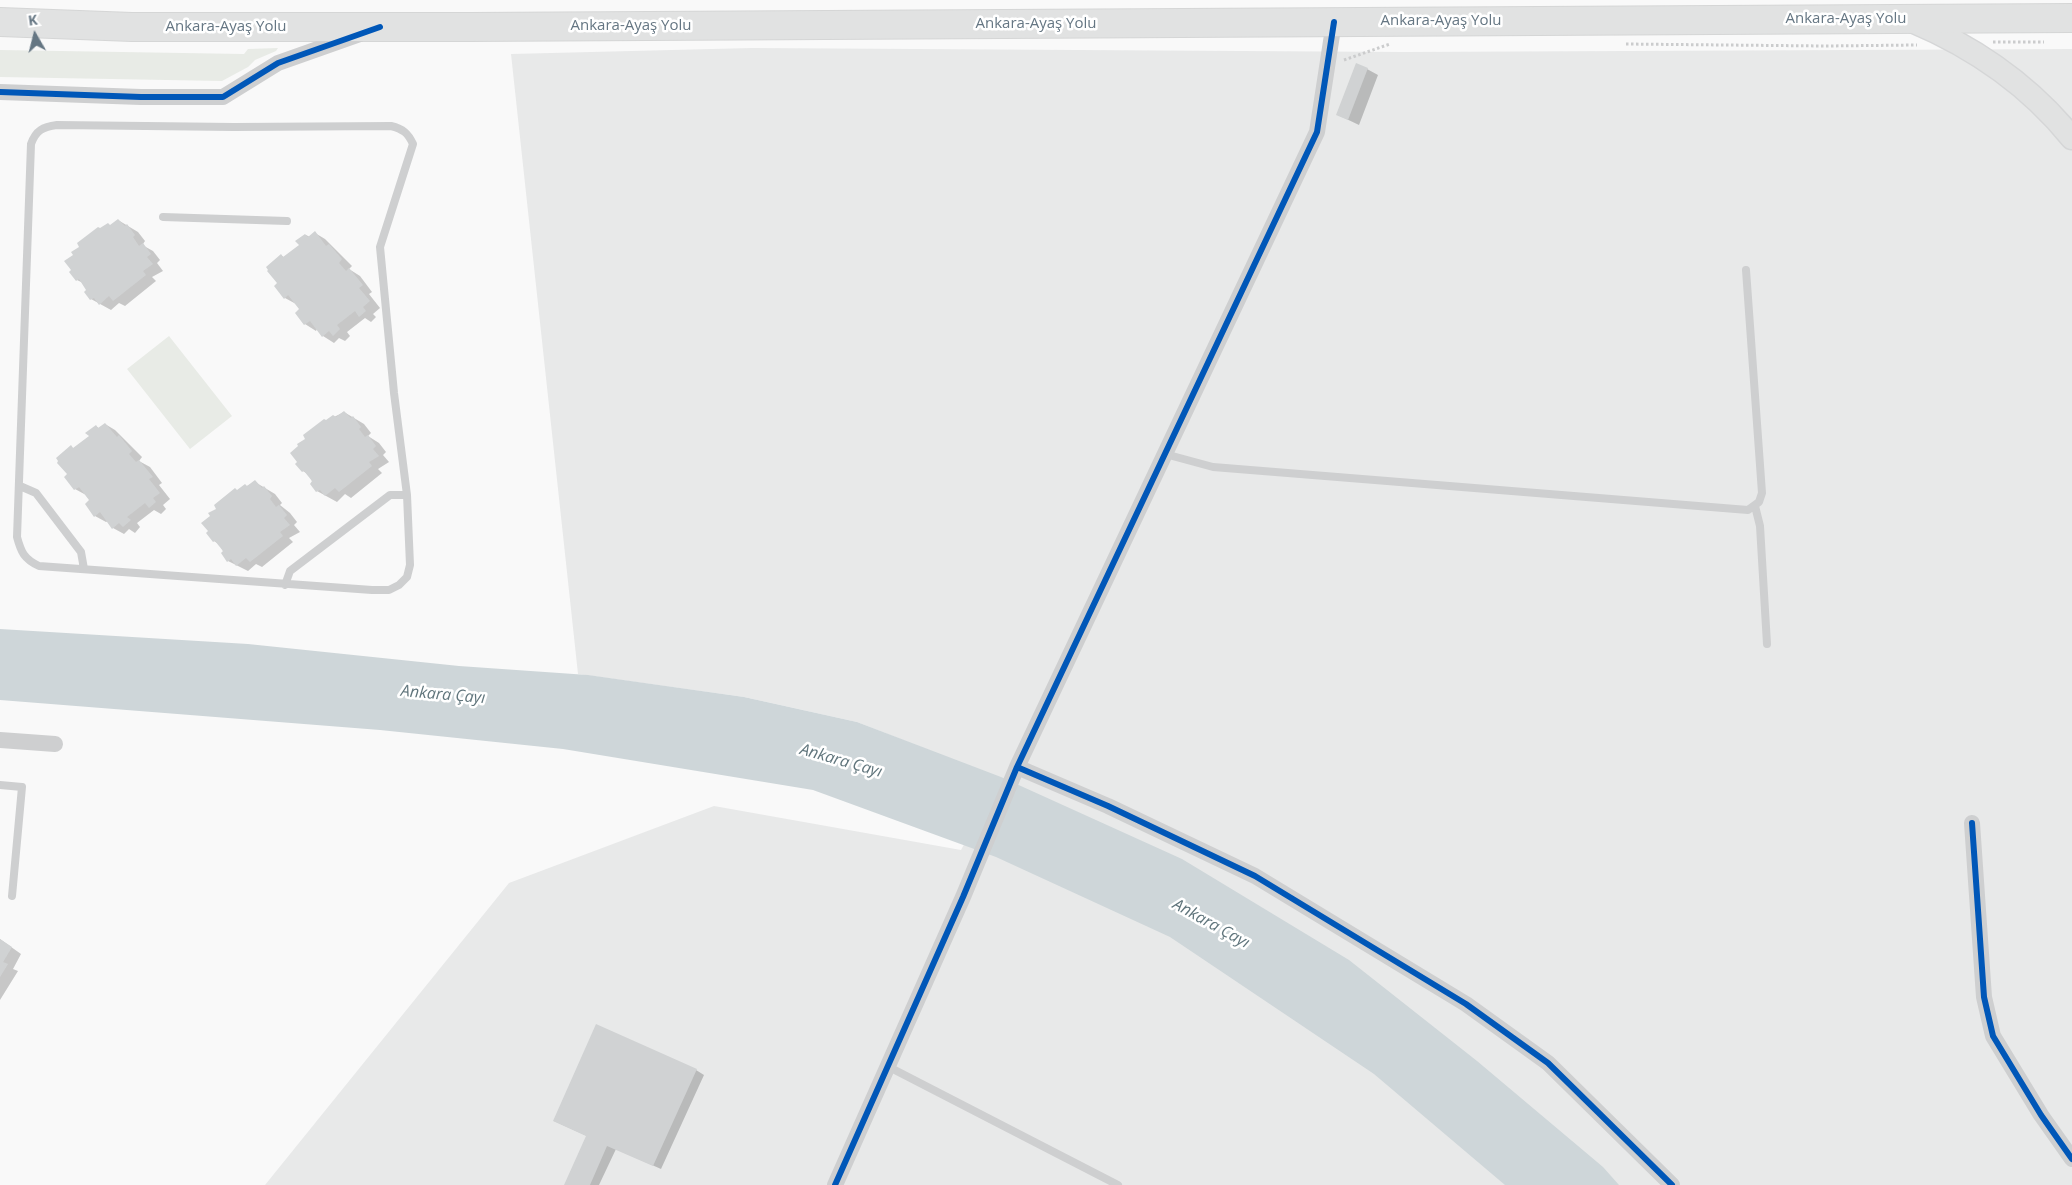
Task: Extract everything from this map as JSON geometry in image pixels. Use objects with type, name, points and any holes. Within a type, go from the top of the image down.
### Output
[{"type":"highway","name":"Ankara-Ayaş Yolu","points":[[0,22],[132,27],[380,27],[2072,18]]},
{"type":"main road","points":[[1906,19],[1961,44],[2011,77],[2049,111],[2072,138]]},
{"type":"street","points":[[835,1185],[963,897],[1017,767],[1317,132],[1334,22]]},
{"type":"street","points":[[0,92],[141,97],[224,97],[278,63],[380,27]]},
{"type":"street","points":[[0,740],[56,744]]},
{"type":"street","points":[[1017,767],[1108,806],[1255,876],[1466,1004],[1548,1063],[1672,1185]]},
{"type":"street","points":[[1972,823],[1984,997],[1993,1036],[2041,1115],[2072,1159]]},
{"type":"lane","points":[[57,124],[234,127],[391,126],[402,129],[409,135],[413,144],[380,247],[394,393],[407,495],[410,565],[407,577],[399,585],[389,590],[372,590],[39,566],[28,561],[21,552],[16,537],[20,486],[31,144],[35,134],[42,127],[57,124]]},
{"type":"lane","points":[[163,217],[287,221]]},
{"type":"lane","points":[[1746,270],[1762,493],[1755,506],[1760,526],[1767,644]]},
{"type":"lane","points":[[1164,454],[1213,467],[1743,510],[1755,506]]},
{"type":"lane","points":[[20,486],[36,493],[81,552],[84,569]]},
{"type":"lane","points":[[285,585],[290,570],[390,495],[407,495]]},
{"type":"lane","points":[[0,785],[22,787],[12,896]]},
{"type":"lane","points":[[887,1066],[1118,1185]]},
{"type":"path","points":[[1327,66],[1396,42]]},
{"type":"path","points":[[1961,44],[2045,42]]},
{"type":"path","points":[[1624,44],[1924,45]]},
{"type":"shaded area","points":[[278,48],[276,51],[255,60],[248,67],[222,81],[0,77],[0,50],[244,54],[248,49]]},
{"type":"shaded area","points":[[752,48],[1404,52],[2072,49],[2072,1185],[265,1185],[509,883],[714,806],[961,850],[1000,778],[857,722],[744,697],[578,674],[511,54]]},
{"type":"shaded area","points":[[169,336],[232,416],[190,449],[127,369]]},
{"type":"water","name":"Ankara Çayı","points":[[0,629],[248,644],[459,666],[588,675],[744,697],[857,722],[1001,777],[1182,859],[1349,960],[1477,1061],[1603,1167],[1619,1185],[1505,1185],[1374,1074],[1170,937],[996,857],[813,790],[563,749],[380,730],[0,700]]},
{"type":"building","points":[[1356,63],[1368,68],[1348,120],[1336,115]]},
{"type":"building","points":[[118,219],[125,226],[127,224],[135,235],[133,237],[139,246],[143,243],[151,254],[147,257],[153,264],[143,271],[146,275],[113,301],[109,296],[99,305],[94,298],[90,300],[84,292],[86,290],[79,279],[76,281],[64,261],[73,255],[71,252],[79,247],[77,243],[98,227],[100,228],[108,223],[110,225]]},
{"type":"building","points":[[315,231],[326,246],[329,244],[342,259],[339,263],[346,271],[349,268],[363,285],[359,288],[370,301],[363,307],[366,311],[359,317],[355,311],[337,325],[340,329],[333,336],[329,331],[322,337],[310,321],[304,325],[295,313],[299,309],[288,295],[284,299],[274,286],[277,283],[266,267],[281,254],[283,257],[299,245],[295,241],[305,234],[308,237]]},
{"type":"building","points":[[344,411],[351,418],[353,416],[365,437],[368,435],[376,446],[373,449],[379,456],[369,462],[372,466],[339,492],[335,488],[325,496],[320,490],[316,492],[310,484],[312,481],[295,464],[297,462],[290,453],[298,446],[297,444],[305,439],[303,435],[324,419],[326,420],[333,415],[336,417]]},
{"type":"building","points":[[105,423],[117,437],[119,435],[132,451],[129,454],[136,462],[139,460],[153,477],[149,479],[160,493],[153,498],[156,502],[149,508],[145,503],[127,517],[131,520],[123,527],[119,523],[112,529],[100,512],[94,517],[85,504],[89,500],[79,487],[74,490],[64,477],[67,474],[57,463],[56,458],[71,445],[73,448],[89,436],[85,433],[96,425],[98,428]]},
{"type":"building","points":[[255,480],[262,488],[264,486],[272,496],[270,499],[276,507],[279,505],[287,515],[284,518],[290,525],[280,532],[283,536],[250,562],[246,558],[236,566],[231,559],[227,562],[221,553],[223,551],[215,541],[213,542],[206,533],[208,531],[201,523],[210,516],[208,513],[216,509],[214,505],[235,488],[237,490],[245,484],[247,486]]},
{"type":"building","points":[[0,939],[12,947],[3,962],[8,964],[0,977]]},
{"type":"building","points":[[596,1024],[697,1069],[653,1166],[607,1146],[590,1185],[564,1185],[586,1136],[553,1121]]},
{"type":"cycle path","points":[[835,1185],[963,897],[1017,767],[1317,132],[1334,22]]},
{"type":"cycle path","points":[[0,92],[141,97],[223,97],[278,63],[380,27]]},
{"type":"cycle path","points":[[1017,767],[1108,806],[1255,876],[1466,1004],[1548,1063],[1672,1185]]},
{"type":"cycle path","points":[[1972,823],[1984,997],[1993,1036],[2041,1115],[2072,1159]]}]
